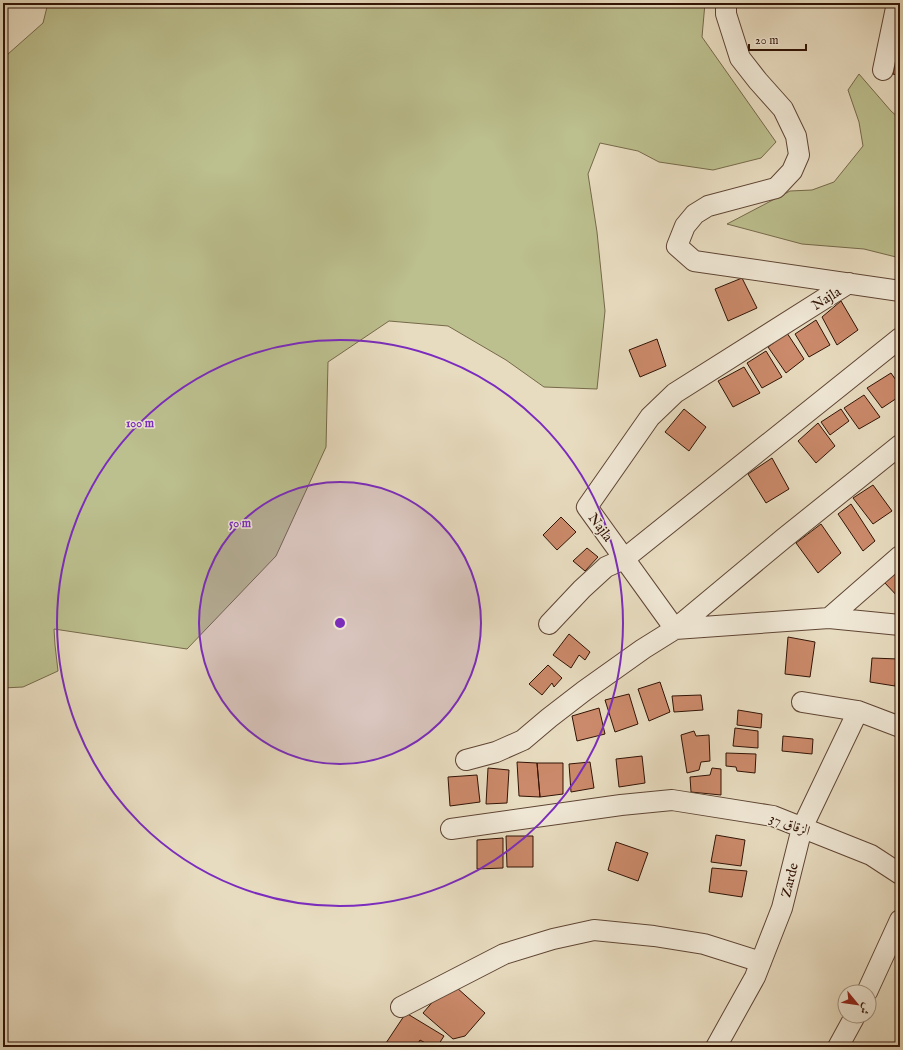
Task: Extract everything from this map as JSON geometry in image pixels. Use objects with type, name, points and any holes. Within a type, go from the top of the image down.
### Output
[{"type":"street","points":[[726,3],[726,14],[740,58],[783,109],[796,136],[799,155],[792,171],[776,188],[708,206],[695,214],[685,226],[677,246],[694,261],[900,291]]},
{"type":"street","points":[[883,70],[897,3]]},
{"type":"street","name":"Najla","points":[[675,629],[587,507],[650,417],[675,393],[849,283]]},
{"type":"street","points":[[549,624],[582,589],[606,567],[624,558],[900,338]]},
{"type":"street","points":[[466,760],[496,752],[523,740],[584,691],[643,649],[675,629],[900,444]]},
{"type":"street","points":[[829,618],[900,556]]},
{"type":"street","points":[[675,629],[829,618],[900,625]]},
{"type":"street","points":[[802,702],[858,711],[900,727]]},
{"type":"street","name":"Zarde","points":[[716,1047],[754,978],[761,962],[782,908],[802,828],[858,711]]},
{"type":"street","name":"الزقاق 37","points":[[451,829],[613,806],[672,800],[773,816],[872,855],[900,874]]},
{"type":"street","points":[[871,984],[900,920]]},
{"type":"street","points":[[400,1007],[504,954],[553,939],[594,930],[654,936],[704,944],[761,962]]},
{"type":"street","points":[[838,1047],[851,1024]]},
{"type":"green space","points":[[48,3],[705,3],[702,37],[776,142],[761,158],[713,170],[659,162],[638,151],[600,143],[588,174],[597,232],[605,311],[597,389],[544,387],[506,360],[448,326],[389,321],[328,362],[326,447],[276,556],[187,649],[54,629],[58,671],[23,687],[3,688],[3,62],[8,54],[43,23]]},
{"type":"green space","points":[[859,74],[891,111],[900,119],[900,258],[864,249],[802,244],[727,224],[790,191],[812,190],[834,182],[863,146],[859,122],[848,90]]},
{"type":"building","points":[[900,40],[900,76],[893,74]]},
{"type":"building","points":[[742,278],[757,308],[728,321],[715,289]]},
{"type":"building","points":[[841,301],[858,330],[837,345],[822,317]]},
{"type":"building","points":[[816,320],[830,345],[809,357],[795,334]]},
{"type":"building","points":[[787,333],[804,359],[786,373],[768,347]]},
{"type":"building","points":[[657,339],[666,366],[640,377],[629,350]]},
{"type":"building","points":[[766,351],[782,377],[762,388],[747,363]]},
{"type":"building","points":[[744,367],[760,393],[733,407],[718,381]]},
{"type":"building","points":[[891,373],[900,386],[900,396],[882,408],[867,388]]},
{"type":"building","points":[[864,395],[880,417],[859,429],[844,408]]},
{"type":"building","points":[[684,409],[706,427],[689,451],[665,432]]},
{"type":"building","points":[[841,409],[849,421],[830,435],[821,422]]},
{"type":"building","points":[[818,423],[835,446],[816,463],[798,441]]},
{"type":"building","points":[[772,458],[789,489],[766,503],[748,474]]},
{"type":"building","points":[[873,485],[892,511],[873,524],[853,498]]},
{"type":"building","points":[[851,504],[875,541],[863,551],[838,514]]},
{"type":"building","points":[[561,517],[576,532],[557,550],[543,535]]},
{"type":"building","points":[[821,524],[841,553],[818,573],[796,543]]},
{"type":"building","points":[[587,548],[598,557],[585,571],[573,561]]},
{"type":"building","points":[[900,566],[900,599],[884,582]]},
{"type":"building","points":[[569,634],[590,652],[585,660],[579,655],[571,668],[553,655]]},
{"type":"building","points":[[788,637],[815,642],[810,677],[785,674]]},
{"type":"building","points":[[872,658],[898,659],[895,686],[870,682]]},
{"type":"building","points":[[548,665],[562,678],[554,687],[552,683],[542,695],[529,684]]},
{"type":"building","points":[[660,682],[670,712],[649,721],[638,689]]},
{"type":"building","points":[[629,694],[638,724],[615,732],[605,700]]},
{"type":"building","points":[[701,695],[703,710],[674,712],[672,696]]},
{"type":"building","points":[[599,708],[605,734],[577,741],[572,716]]},
{"type":"building","points":[[738,710],[762,714],[761,728],[737,725]]},
{"type":"building","points":[[735,728],[758,731],[758,748],[733,746]]},
{"type":"building","points":[[694,731],[696,736],[709,735],[710,761],[701,762],[699,770],[687,773],[681,735]]},
{"type":"building","points":[[783,736],[813,739],[812,754],[782,751]]},
{"type":"building","points":[[726,753],[756,754],[755,773],[737,771],[736,767],[726,766]]},
{"type":"building","points":[[642,756],[645,783],[619,787],[616,759]]},
{"type":"building","points":[[517,762],[537,763],[540,797],[519,796]]},
{"type":"building","points":[[590,762],[594,788],[571,792],[569,764]]},
{"type":"building","points":[[537,763],[563,763],[563,794],[540,797]]},
{"type":"building","points":[[488,768],[509,770],[507,803],[486,804]]},
{"type":"building","points":[[712,768],[721,769],[721,795],[691,792],[690,777],[710,775]]},
{"type":"building","points":[[477,775],[480,802],[450,806],[448,777]]},
{"type":"building","points":[[716,835],[745,840],[741,866],[711,862]]},
{"type":"building","points":[[506,836],[533,836],[533,867],[507,867]]},
{"type":"building","points":[[503,838],[503,868],[477,869],[477,840]]},
{"type":"building","points":[[616,842],[648,853],[638,881],[608,870]]},
{"type":"building","points":[[712,868],[747,871],[742,897],[709,892]]},
{"type":"building","points":[[456,987],[485,1013],[465,1036],[453,1039],[423,1013],[442,991]]},
{"type":"building","points":[[406,1013],[444,1036],[437,1047],[384,1046]]},
{"type":"building","points":[[420,1040],[429,1045],[427,1047],[416,1047]]}]
